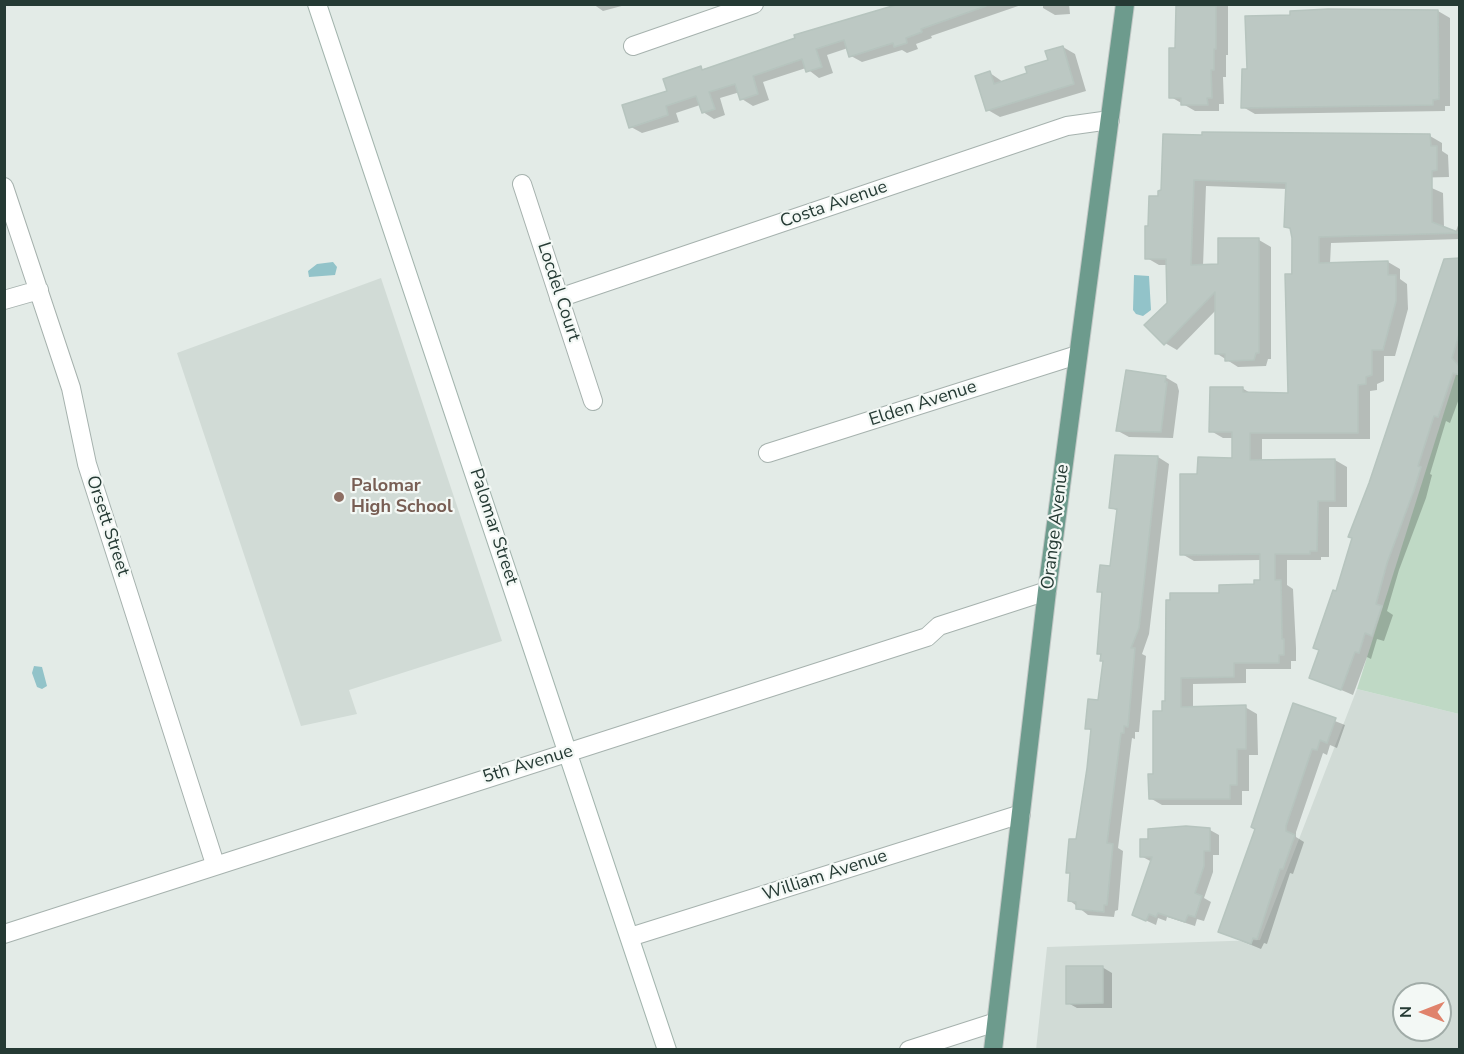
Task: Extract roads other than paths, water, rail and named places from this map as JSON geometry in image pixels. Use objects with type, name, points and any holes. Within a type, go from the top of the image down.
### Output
[{"type":"main road","name":"Orange Avenue","points":[[993,1050],[1009,930],[1020,814],[1047,591],[1125,4]]},
{"type":"street","name":"Palomar Street","points":[[317,4],[668,1050]]},
{"type":"street","points":[[633,46],[754,4]]},
{"type":"street","name":"Costa Avenue","points":[[559,298],[1067,126],[1110,120]]},
{"type":"street","name":"Locdel Court","points":[[522,184],[593,401]]},
{"type":"street","name":"Orsett Street","points":[[4,187],[71,388],[87,464],[215,864]]},
{"type":"street","points":[[4,300],[39,290]]},
{"type":"street","name":"Elden Avenue","points":[[768,453],[1077,355]]},
{"type":"street","name":"5th Avenue","points":[[4,934],[215,864],[927,637],[939,626],[1047,591]]},
{"type":"street","name":"William Avenue","points":[[630,938],[1020,814]]},
{"type":"street","points":[[909,1050],[996,1022]]},
{"type":"water","points":[[333,262],[337,267],[335,275],[309,277],[308,271],[317,264]]},
{"type":"water","points":[[1134,275],[1149,276],[1151,310],[1143,316],[1136,314],[1133,310]]},
{"type":"water","points":[[34,666],[42,667],[47,686],[42,689],[37,687],[32,673]]},
{"type":"place","name":"Palomar High School","points":[[339,497]]}]
